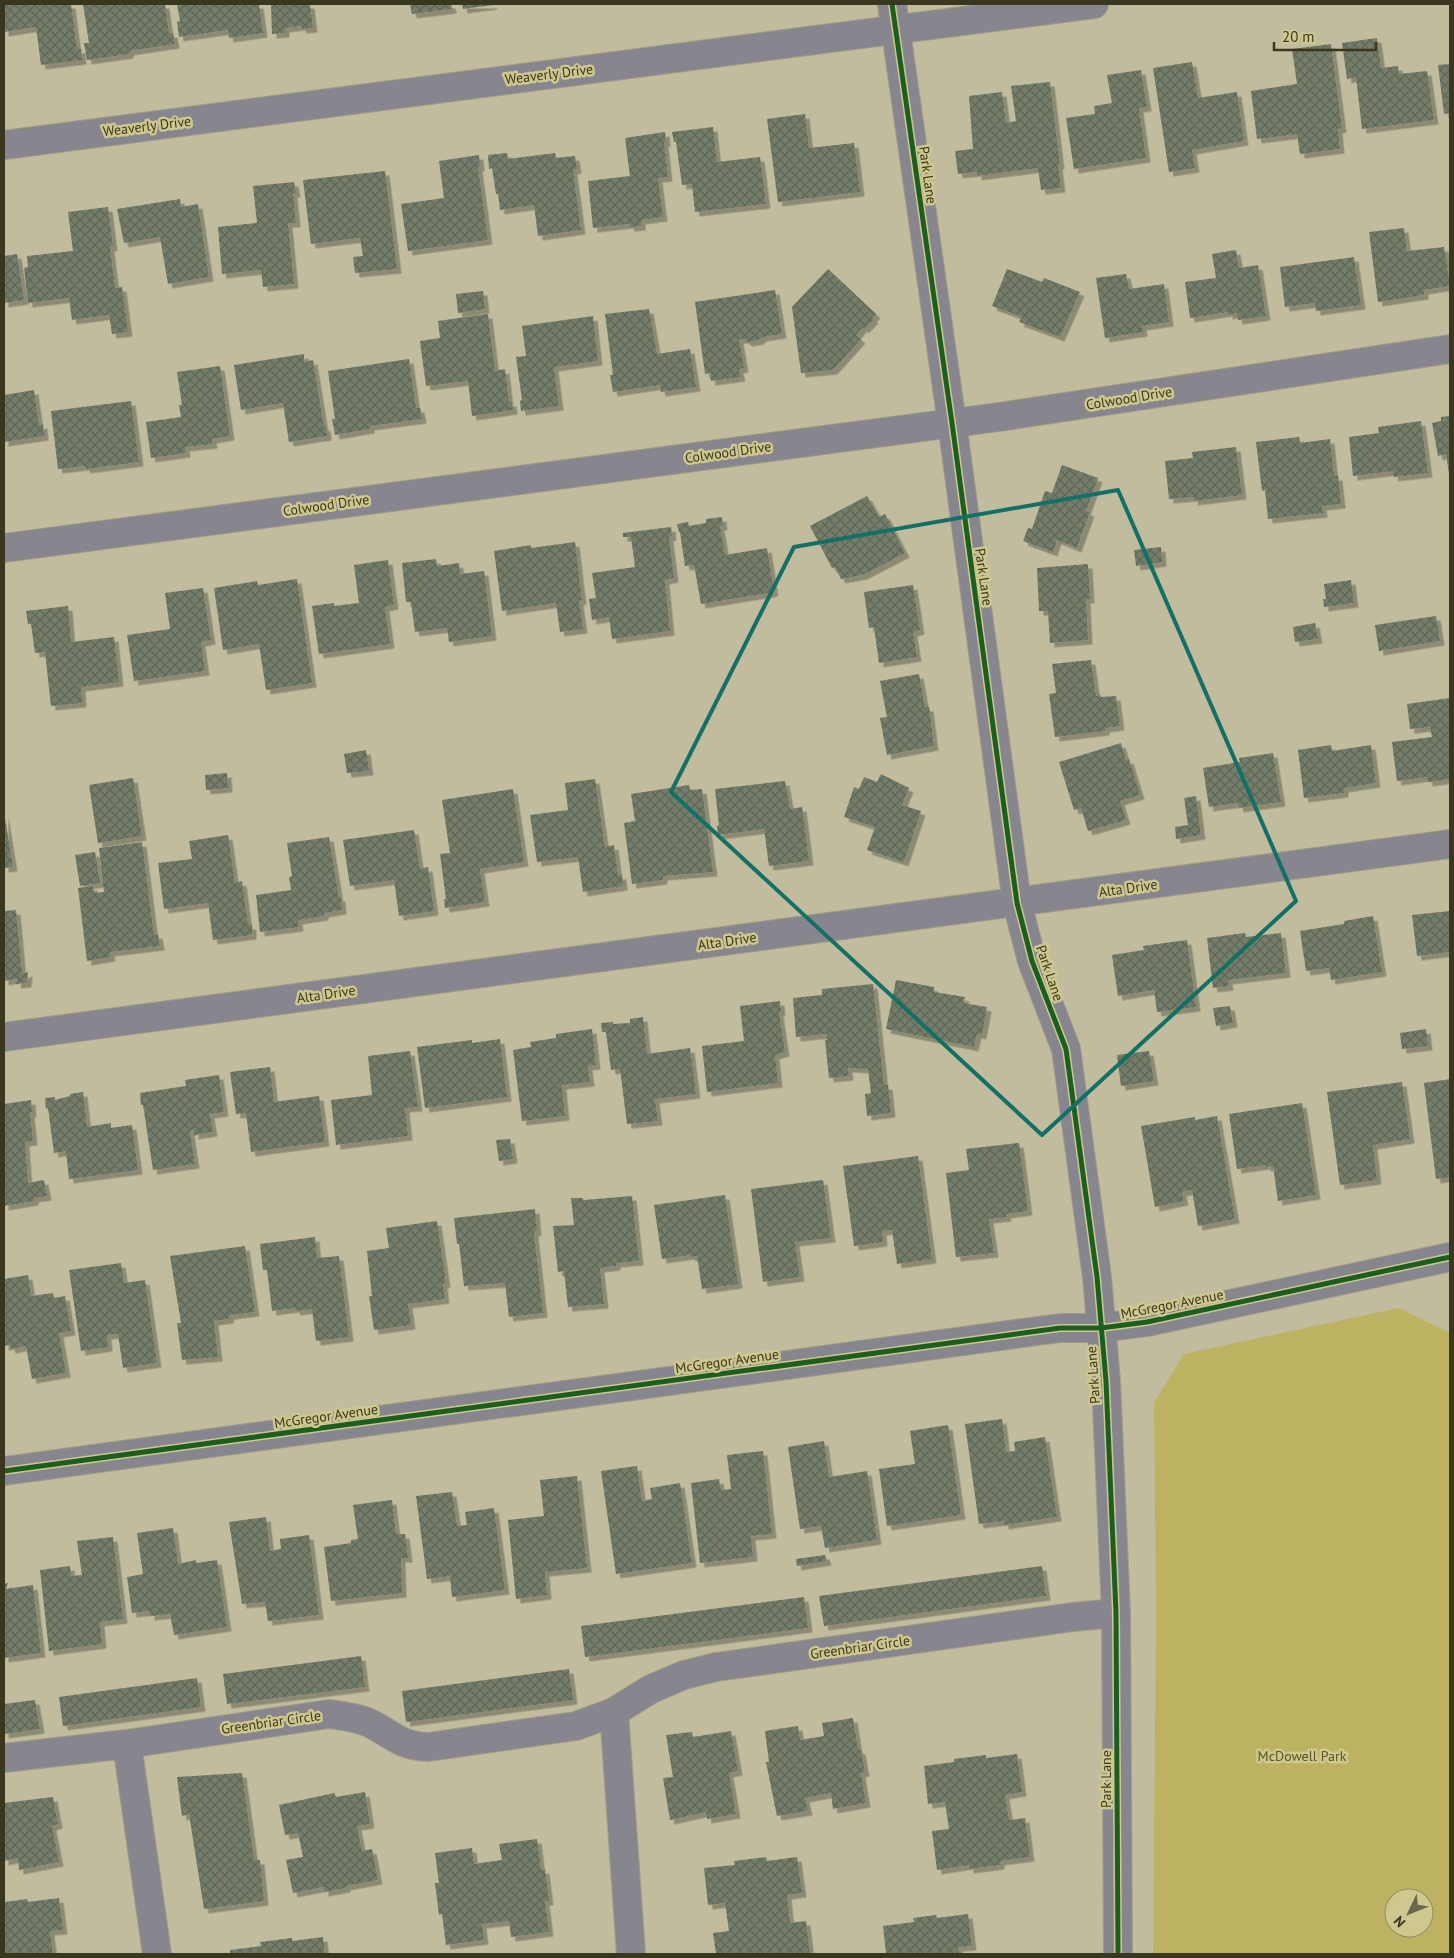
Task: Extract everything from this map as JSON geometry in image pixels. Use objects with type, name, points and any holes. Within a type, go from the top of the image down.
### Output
[{"type":"street","name":"Weaverly Drive","points":[[4,145],[893,16],[1094,4]]},
{"type":"street","name":"Park Lane","points":[[893,16],[952,424],[1017,903],[1032,961],[1066,1049],[1098,1277],[1106,1381],[1116,1613],[1118,1954]]},
{"type":"street","name":"Colwood Drive","points":[[4,548],[952,424],[1450,349]]},
{"type":"street","name":"Alta Drive","points":[[4,1037],[1450,844]]},
{"type":"street","name":"McGregor Avenue","points":[[4,1471],[1060,1328],[1101,1328],[1147,1322],[1450,1257]]},
{"type":"street","name":"Greenbriar Circle","points":[[4,1758],[127,1744],[329,1714],[353,1717],[369,1723],[400,1742],[428,1747],[576,1726],[614,1712],[651,1689],[684,1675],[716,1667],[1073,1617],[1116,1613]]},
{"type":"street","points":[[614,1712],[631,1954]]},
{"type":"street","points":[[127,1744],[157,1954]]},
{"type":"highlighted area","points":[[1118,490],[1296,901],[1042,1135],[671,792],[794,547]]},
{"type":"green space","name":"McDowell Park","points":[[1399,1308],[1450,1333],[1450,1954],[1153,1954],[1156,1614],[1154,1403],[1184,1354]]},
{"type":"building","points":[[4,4],[71,4],[77,49],[81,49],[82,60],[41,65],[36,27],[4,32]]},
{"type":"building","points":[[83,4],[165,4],[169,33],[173,33],[175,44],[129,51],[129,54],[87,60],[84,43],[89,43]]},
{"type":"building","points":[[177,4],[259,4],[263,33],[229,38],[228,30],[179,37],[177,22],[180,21]]},
{"type":"building","points":[[271,4],[310,4],[313,28],[302,29],[301,26],[285,28],[285,33],[272,34]]},
{"type":"building","points":[[410,4],[451,4],[452,9],[412,14]]},
{"type":"building","points":[[462,4],[493,4],[493,5],[463,9]]},
{"type":"building","points":[[1377,38],[1381,68],[1398,66],[1399,74],[1427,71],[1434,120],[1362,129],[1356,77],[1347,79],[1342,43]]},
{"type":"building","points":[[1331,44],[1342,128],[1338,129],[1340,149],[1300,154],[1297,134],[1257,139],[1251,91],[1297,84],[1292,49]]},
{"type":"building","points":[[1192,62],[1198,98],[1237,92],[1244,141],[1192,150],[1195,168],[1169,172],[1153,68]]},
{"type":"building","points":[[1450,64],[1450,113],[1444,114],[1438,65]]},
{"type":"building","points":[[1141,70],[1147,107],[1139,108],[1146,158],[1074,169],[1066,118],[1095,114],[1094,106],[1112,103],[1107,75]]},
{"type":"building","points":[[1050,82],[1061,188],[1041,190],[1038,168],[977,176],[977,172],[958,174],[955,151],[973,149],[969,96],[1002,92],[1006,123],[1016,121],[1011,86]]},
{"type":"building","points":[[805,114],[809,148],[854,143],[860,192],[778,202],[767,119]]},
{"type":"building","points":[[713,127],[717,162],[760,157],[766,204],[695,212],[692,184],[682,185],[676,142],[674,142],[672,132]]},
{"type":"building","points":[[665,132],[666,142],[664,142],[668,177],[658,178],[663,217],[641,220],[641,226],[630,227],[629,224],[593,228],[588,181],[630,176],[625,138]]},
{"type":"building","points":[[507,153],[508,159],[555,153],[556,158],[575,156],[577,169],[573,170],[581,230],[538,236],[534,205],[500,210],[492,168],[489,169],[488,155]]},
{"type":"building","points":[[479,155],[480,167],[478,167],[488,240],[408,251],[401,204],[444,198],[439,161]]},
{"type":"building","points":[[385,171],[397,269],[355,273],[353,257],[363,256],[360,238],[311,244],[303,180]]},
{"type":"building","points":[[294,182],[296,193],[293,193],[296,223],[288,223],[294,284],[263,287],[261,270],[222,274],[218,227],[257,223],[253,186]]},
{"type":"building","points":[[180,199],[181,207],[198,204],[209,277],[168,284],[160,237],[124,243],[117,209]]},
{"type":"building","points":[[108,207],[113,246],[110,247],[115,288],[122,287],[128,332],[112,334],[109,315],[72,320],[69,298],[28,303],[24,268],[28,267],[27,256],[73,251],[68,212]]},
{"type":"building","points":[[1404,228],[1407,251],[1444,247],[1450,286],[1424,290],[1424,295],[1378,302],[1369,232]]},
{"type":"building","points":[[1236,250],[1239,268],[1258,265],[1266,316],[1238,320],[1237,313],[1228,315],[1228,312],[1190,318],[1185,282],[1216,278],[1212,254]]},
{"type":"building","points":[[17,254],[24,300],[4,303],[4,256]]},
{"type":"building","points":[[1354,257],[1361,305],[1316,311],[1315,303],[1285,307],[1280,267]]},
{"type":"building","points":[[828,269],[876,314],[872,318],[874,319],[856,335],[861,339],[833,370],[801,373],[792,307]]},
{"type":"building","points":[[1007,269],[1042,282],[1044,278],[1080,292],[1060,337],[1019,322],[1022,317],[992,306]]},
{"type":"building","points":[[1126,274],[1129,289],[1164,284],[1169,322],[1142,326],[1143,332],[1105,338],[1096,278]]},
{"type":"building","points":[[775,290],[782,334],[762,337],[759,340],[748,342],[744,339],[739,339],[744,368],[739,369],[741,377],[711,381],[710,373],[705,374],[695,302]]},
{"type":"building","points":[[483,291],[485,309],[458,313],[456,294]]},
{"type":"building","points":[[649,309],[657,354],[690,349],[696,387],[661,392],[660,385],[613,392],[610,375],[613,375],[605,314]]},
{"type":"building","points":[[488,314],[495,371],[505,369],[509,402],[512,402],[513,410],[472,416],[468,381],[426,386],[420,341],[440,338],[438,321]]},
{"type":"building","points":[[593,316],[598,361],[554,367],[559,406],[521,411],[520,401],[522,400],[516,357],[526,356],[522,326]]},
{"type":"building","points":[[304,354],[304,362],[313,360],[327,436],[289,442],[283,403],[241,410],[234,365]]},
{"type":"building","points":[[409,359],[416,408],[420,408],[422,419],[370,426],[370,429],[335,435],[332,419],[335,419],[328,371]]},
{"type":"building","points":[[220,366],[230,436],[212,439],[213,444],[185,447],[186,453],[151,458],[146,422],[181,417],[179,405],[182,405],[177,372]]},
{"type":"building","points":[[34,390],[39,425],[43,424],[44,436],[4,442],[4,395]]},
{"type":"building","points":[[131,401],[139,462],[86,469],[85,466],[58,469],[51,411]]},
{"type":"building","points":[[1450,416],[1449,474],[1446,454],[1438,456],[1432,423],[1441,421],[1441,417]]},
{"type":"building","points":[[1421,421],[1428,473],[1394,477],[1393,471],[1353,476],[1349,437],[1379,433],[1378,427]]},
{"type":"building","points":[[1299,437],[1300,443],[1330,439],[1334,476],[1338,476],[1341,504],[1322,506],[1323,513],[1268,519],[1265,490],[1262,491],[1256,442]]},
{"type":"building","points":[[1236,447],[1242,495],[1194,501],[1193,497],[1169,499],[1165,461],[1193,458],[1192,452]]},
{"type":"building","points":[[1062,465],[1098,478],[1086,511],[1090,512],[1077,548],[1057,540],[1053,552],[1023,541],[1028,528],[1032,529],[1045,491],[1052,493]]},
{"type":"building","points":[[867,496],[879,517],[885,514],[905,553],[863,575],[841,579],[835,567],[832,568],[810,526]]},
{"type":"building","points":[[722,517],[723,526],[720,526],[725,555],[767,548],[774,592],[701,604],[694,565],[685,566],[677,524],[688,522],[689,526],[706,523],[706,519]]},
{"type":"building","points":[[671,527],[672,536],[669,537],[674,578],[665,580],[670,631],[612,639],[609,617],[592,620],[589,599],[596,598],[592,573],[635,567],[631,537],[623,537],[623,533]]},
{"type":"building","points":[[575,542],[582,600],[579,601],[583,629],[560,632],[556,603],[502,611],[494,551],[531,545],[531,548]]},
{"type":"building","points":[[1161,547],[1162,562],[1136,566],[1134,550]]},
{"type":"building","points":[[436,559],[437,566],[459,563],[460,574],[484,571],[492,636],[449,642],[447,628],[415,632],[411,602],[406,602],[402,563]]},
{"type":"building","points":[[388,560],[394,605],[385,607],[390,644],[319,654],[312,606],[334,603],[334,606],[359,603],[354,565]]},
{"type":"building","points":[[1088,564],[1090,599],[1086,599],[1088,640],[1050,643],[1048,611],[1039,611],[1037,568]]},
{"type":"building","points":[[297,579],[312,683],[266,690],[259,644],[223,650],[214,588],[257,581],[258,585]]},
{"type":"building","points":[[1351,580],[1354,603],[1324,607],[1323,599],[1326,599],[1324,584]]},
{"type":"building","points":[[913,585],[920,630],[913,632],[917,657],[879,663],[874,627],[869,628],[864,592]]},
{"type":"building","points":[[203,588],[211,640],[201,642],[205,671],[134,681],[127,635],[170,629],[165,593]]},
{"type":"building","points":[[68,606],[71,642],[114,637],[119,682],[81,687],[82,703],[51,706],[45,652],[35,653],[31,624],[28,624],[26,611]]},
{"type":"building","points":[[1436,616],[1440,641],[1379,651],[1375,625]]},
{"type":"building","points":[[1315,623],[1318,639],[1295,642],[1293,627]]},
{"type":"building","points":[[1091,660],[1096,696],[1116,696],[1120,726],[1105,728],[1105,731],[1055,737],[1049,694],[1056,693],[1052,664]]},
{"type":"building","points":[[919,674],[925,707],[929,707],[934,746],[887,755],[880,718],[887,717],[880,681]]},
{"type":"building","points":[[1450,698],[1450,779],[1428,782],[1427,777],[1397,781],[1392,742],[1432,737],[1430,727],[1410,729],[1407,704]]},
{"type":"building","points":[[1121,743],[1126,760],[1129,759],[1140,795],[1120,801],[1126,820],[1088,831],[1081,808],[1074,810],[1059,762]]},
{"type":"building","points":[[1331,745],[1332,751],[1371,745],[1376,783],[1344,788],[1344,793],[1304,798],[1298,750]]},
{"type":"building","points":[[366,750],[369,771],[347,773],[344,754]]},
{"type":"building","points":[[1273,753],[1281,802],[1239,808],[1238,803],[1209,807],[1203,768],[1240,762],[1239,758]]},
{"type":"building","points":[[227,773],[228,788],[206,790],[205,775]]},
{"type":"building","points":[[881,774],[909,788],[902,805],[921,811],[904,862],[867,850],[875,827],[844,817],[854,787],[859,789],[864,777],[877,782]]},
{"type":"building","points":[[133,778],[142,836],[98,843],[89,785]]},
{"type":"building","points":[[595,779],[605,847],[614,845],[618,875],[622,875],[623,886],[583,892],[578,857],[537,862],[530,815],[568,810],[565,783]]},
{"type":"building","points":[[785,781],[790,809],[802,807],[809,861],[769,866],[764,829],[718,835],[717,826],[719,825],[715,789]]},
{"type":"building","points":[[689,785],[690,790],[702,789],[713,872],[663,876],[663,880],[632,884],[624,823],[635,821],[631,794]]},
{"type":"building","points":[[513,789],[524,862],[480,869],[485,902],[445,908],[444,899],[446,899],[440,854],[450,853],[442,800]]},
{"type":"building","points":[[1196,796],[1201,835],[1176,839],[1175,827],[1188,825],[1184,798]]},
{"type":"building","points":[[4,812],[13,867],[4,868]]},
{"type":"building","points":[[414,830],[420,869],[428,867],[434,911],[399,916],[394,880],[350,886],[343,840]]},
{"type":"building","points":[[228,835],[235,883],[242,881],[248,925],[252,925],[252,935],[213,940],[208,903],[164,909],[158,863],[192,859],[189,841]]},
{"type":"building","points":[[329,837],[342,910],[324,913],[324,916],[298,920],[299,927],[260,932],[256,895],[291,890],[289,877],[292,876],[287,843]]},
{"type":"building","points":[[142,842],[154,935],[158,934],[160,946],[110,952],[111,957],[87,961],[78,888],[93,886],[94,893],[104,892],[99,848]]},
{"type":"building","points":[[95,852],[100,883],[80,886],[75,855]]},
{"type":"building","points":[[16,910],[22,974],[28,972],[27,983],[16,984],[17,979],[4,981],[4,911]]},
{"type":"building","points":[[1450,911],[1450,952],[1417,956],[1412,915]]},
{"type":"building","points":[[1373,916],[1382,972],[1331,980],[1329,968],[1306,971],[1300,931],[1344,924],[1344,921]]},
{"type":"building","points":[[1245,933],[1246,937],[1281,933],[1286,973],[1228,980],[1229,986],[1213,988],[1207,938]]},
{"type":"building","points":[[1187,940],[1196,1007],[1157,1012],[1154,990],[1118,996],[1112,955],[1144,950],[1143,946]]},
{"type":"building","points":[[896,980],[934,987],[934,992],[965,997],[963,1003],[987,1007],[982,1035],[977,1034],[974,1047],[886,1029]]},
{"type":"building","points":[[873,984],[884,1085],[888,1085],[891,1113],[867,1116],[865,1094],[871,1093],[868,1069],[848,1068],[849,1076],[829,1078],[825,1040],[827,1040],[827,1034],[796,1037],[793,998],[822,995],[822,989]]},
{"type":"building","points":[[780,1001],[781,1011],[779,1012],[785,1052],[775,1055],[778,1083],[707,1092],[702,1046],[744,1041],[740,1006]]},
{"type":"building","points":[[1230,1006],[1233,1023],[1216,1026],[1213,1008]]},
{"type":"building","points":[[643,1017],[647,1054],[690,1048],[696,1094],[655,1099],[658,1121],[627,1124],[620,1069],[611,1070],[606,1032],[602,1032],[601,1023],[630,1023],[630,1019]]},
{"type":"building","points":[[592,1029],[596,1065],[588,1066],[590,1082],[562,1085],[565,1116],[522,1121],[513,1050],[531,1047],[530,1042],[556,1038],[556,1034]]},
{"type":"building","points":[[1426,1029],[1428,1046],[1402,1049],[1400,1033]]},
{"type":"building","points":[[500,1039],[507,1097],[425,1108],[417,1047],[472,1040],[472,1043]]},
{"type":"building","points":[[410,1051],[418,1107],[405,1108],[408,1136],[336,1145],[331,1100],[372,1095],[368,1056]]},
{"type":"building","points":[[1149,1051],[1154,1081],[1121,1086],[1117,1055]]},
{"type":"building","points":[[270,1067],[274,1102],[319,1096],[325,1142],[251,1152],[246,1113],[236,1114],[230,1072]]},
{"type":"building","points":[[219,1075],[224,1112],[210,1114],[213,1132],[194,1135],[194,1130],[190,1131],[195,1164],[153,1170],[140,1093],[186,1086],[185,1080]]},
{"type":"building","points":[[1450,1079],[1450,1177],[1436,1179],[1424,1083]]},
{"type":"building","points":[[1402,1082],[1410,1139],[1373,1145],[1377,1180],[1340,1185],[1327,1092]]},
{"type":"building","points":[[83,1092],[87,1127],[111,1123],[111,1128],[132,1125],[138,1170],[69,1179],[66,1151],[54,1153],[45,1098],[55,1097],[55,1100],[70,1096],[70,1094]]},
{"type":"building","points":[[31,1100],[32,1112],[30,1113],[33,1141],[25,1142],[28,1183],[44,1180],[47,1196],[34,1198],[34,1201],[4,1206],[4,1104]]},
{"type":"building","points":[[1302,1103],[1316,1195],[1278,1201],[1273,1166],[1266,1167],[1266,1165],[1237,1169],[1229,1114]]},
{"type":"building","points":[[1217,1116],[1235,1219],[1198,1226],[1192,1190],[1182,1192],[1184,1201],[1155,1207],[1141,1126],[1195,1117],[1195,1120]]},
{"type":"building","points":[[510,1139],[513,1159],[499,1161],[496,1140]]},
{"type":"building","points":[[1019,1143],[1028,1211],[1006,1214],[1007,1217],[989,1219],[994,1253],[956,1257],[946,1173],[969,1170],[966,1149]]},
{"type":"building","points":[[918,1156],[932,1259],[897,1264],[892,1230],[882,1231],[883,1242],[854,1246],[843,1166]]},
{"type":"building","points":[[823,1180],[831,1238],[795,1242],[800,1277],[763,1282],[751,1189]]},
{"type":"building","points":[[725,1195],[738,1284],[702,1289],[697,1256],[691,1257],[690,1255],[662,1259],[654,1205]]},
{"type":"building","points":[[632,1196],[639,1261],[616,1263],[616,1266],[600,1268],[604,1304],[568,1307],[564,1271],[558,1272],[553,1226],[574,1225],[571,1198],[582,1198],[584,1200]]},
{"type":"building","points":[[535,1209],[537,1231],[534,1232],[543,1313],[509,1317],[505,1283],[464,1286],[454,1218]]},
{"type":"building","points":[[437,1221],[446,1283],[443,1284],[445,1299],[408,1304],[411,1325],[374,1330],[369,1296],[372,1296],[367,1251],[389,1248],[386,1228]]},
{"type":"building","points":[[315,1237],[317,1258],[339,1256],[349,1337],[316,1341],[312,1309],[296,1311],[295,1308],[272,1311],[267,1270],[263,1270],[260,1244]]},
{"type":"building","points":[[245,1246],[255,1312],[230,1315],[229,1319],[214,1321],[218,1357],[182,1360],[177,1323],[181,1323],[170,1256]]},
{"type":"building","points":[[121,1263],[124,1283],[145,1280],[157,1363],[123,1368],[118,1334],[107,1335],[108,1347],[81,1351],[69,1270]]},
{"type":"building","points":[[28,1275],[31,1296],[53,1293],[54,1298],[65,1296],[71,1331],[59,1333],[66,1373],[32,1379],[26,1346],[11,1349],[10,1345],[4,1346],[4,1279]]},
{"type":"building","points":[[1002,1419],[1006,1452],[1015,1451],[1014,1442],[1045,1437],[1057,1517],[1004,1525],[1004,1521],[979,1524],[965,1424]]},
{"type":"building","points":[[948,1425],[961,1515],[887,1526],[879,1469],[915,1464],[910,1431]]},
{"type":"building","points":[[824,1441],[829,1477],[867,1471],[877,1540],[825,1548],[821,1526],[800,1529],[788,1447]]},
{"type":"building","points":[[763,1451],[772,1534],[751,1536],[753,1557],[700,1563],[691,1483],[719,1479],[721,1490],[731,1489],[727,1455]]},
{"type":"building","points":[[637,1466],[642,1501],[652,1499],[650,1488],[680,1483],[692,1563],[616,1574],[601,1471]]},
{"type":"building","points":[[577,1476],[587,1568],[545,1572],[547,1595],[516,1599],[508,1520],[544,1516],[540,1480]]},
{"type":"building","points":[[452,1492],[457,1526],[467,1525],[465,1512],[494,1508],[505,1590],[452,1597],[450,1576],[427,1579],[416,1496]]},
{"type":"building","points":[[392,1500],[396,1534],[405,1534],[408,1558],[401,1558],[402,1593],[331,1601],[324,1547],[351,1543],[351,1540],[358,1539],[353,1505]]},
{"type":"building","points":[[266,1517],[270,1551],[281,1549],[280,1539],[309,1535],[319,1615],[268,1621],[265,1602],[242,1604],[229,1522]]},
{"type":"building","points":[[173,1528],[178,1564],[196,1560],[196,1563],[217,1560],[227,1627],[174,1635],[170,1614],[150,1616],[150,1611],[132,1613],[127,1577],[143,1574],[137,1533]]},
{"type":"building","points":[[113,1537],[123,1619],[100,1622],[102,1644],[49,1651],[40,1570],[70,1566],[71,1576],[82,1575],[77,1541]]},
{"type":"building","points":[[825,1555],[827,1561],[797,1566],[796,1559]]},
{"type":"building","points":[[1042,1566],[1046,1596],[824,1626],[819,1596]]},
{"type":"building","points":[[8,1583],[6,1589],[33,1585],[41,1653],[4,1658],[4,1584]]},
{"type":"building","points":[[804,1597],[808,1628],[585,1657],[581,1626]]},
{"type":"building","points":[[361,1656],[365,1687],[227,1704],[223,1674]]},
{"type":"building","points":[[569,1669],[573,1700],[406,1722],[402,1691]]},
{"type":"building","points":[[197,1678],[201,1707],[63,1726],[59,1697]]},
{"type":"building","points":[[35,1700],[40,1729],[4,1734],[4,1704]]},
{"type":"building","points":[[853,1718],[858,1749],[861,1750],[865,1772],[861,1773],[866,1803],[833,1809],[831,1793],[805,1798],[808,1811],[777,1816],[766,1762],[769,1762],[765,1731],[798,1726],[800,1740],[824,1736],[822,1723]]},
{"type":"building","points":[[731,1731],[738,1771],[729,1773],[736,1814],[707,1819],[706,1812],[670,1820],[663,1778],[673,1777],[666,1735],[692,1732],[693,1737]]},
{"type":"building","points":[[1017,1754],[1022,1792],[1005,1795],[1009,1820],[1025,1818],[1030,1857],[1000,1861],[1000,1865],[969,1869],[969,1865],[937,1870],[932,1831],[949,1829],[945,1802],[928,1804],[924,1766],[954,1762],[954,1759],[986,1755],[986,1758]]},
{"type":"building","points":[[242,1773],[254,1860],[260,1860],[264,1901],[204,1909],[189,1814],[182,1816],[177,1777]]},
{"type":"building","points":[[365,1792],[370,1824],[357,1826],[362,1851],[372,1849],[378,1880],[324,1892],[324,1887],[293,1893],[286,1860],[303,1857],[298,1833],[285,1835],[279,1805],[334,1793],[336,1797]]},
{"type":"building","points":[[53,1797],[58,1824],[52,1826],[59,1862],[19,1870],[18,1858],[4,1861],[4,1803]]},
{"type":"building","points":[[537,1839],[541,1870],[545,1869],[549,1901],[545,1901],[549,1932],[511,1937],[509,1921],[482,1924],[484,1940],[446,1945],[442,1914],[439,1915],[435,1883],[439,1883],[435,1853],[472,1848],[474,1864],[502,1860],[499,1844]]},
{"type":"building","points":[[766,1857],[767,1861],[797,1857],[802,1893],[787,1895],[790,1923],[806,1921],[810,1954],[716,1954],[713,1933],[729,1931],[725,1903],[708,1905],[704,1868],[735,1865],[734,1861]]},
{"type":"building","points":[[59,1898],[63,1930],[50,1931],[53,1954],[4,1954],[5,1902],[27,1899],[28,1902]]},
{"type":"building","points":[[968,1914],[972,1946],[958,1947],[959,1954],[886,1954],[883,1926],[914,1922],[913,1918],[936,1915],[937,1918]]},
{"type":"building","points":[[323,1937],[325,1954],[230,1954],[230,1950],[261,1946],[260,1942],[292,1938],[292,1941]]},
{"type":"cycle path","points":[[892,4],[952,423],[1017,903],[1032,961],[1066,1049],[1097,1277],[1106,1381],[1116,1613],[1118,1954]]},
{"type":"cycle path","points":[[4,1471],[1060,1328],[1101,1328],[1147,1322],[1450,1257]]}]
